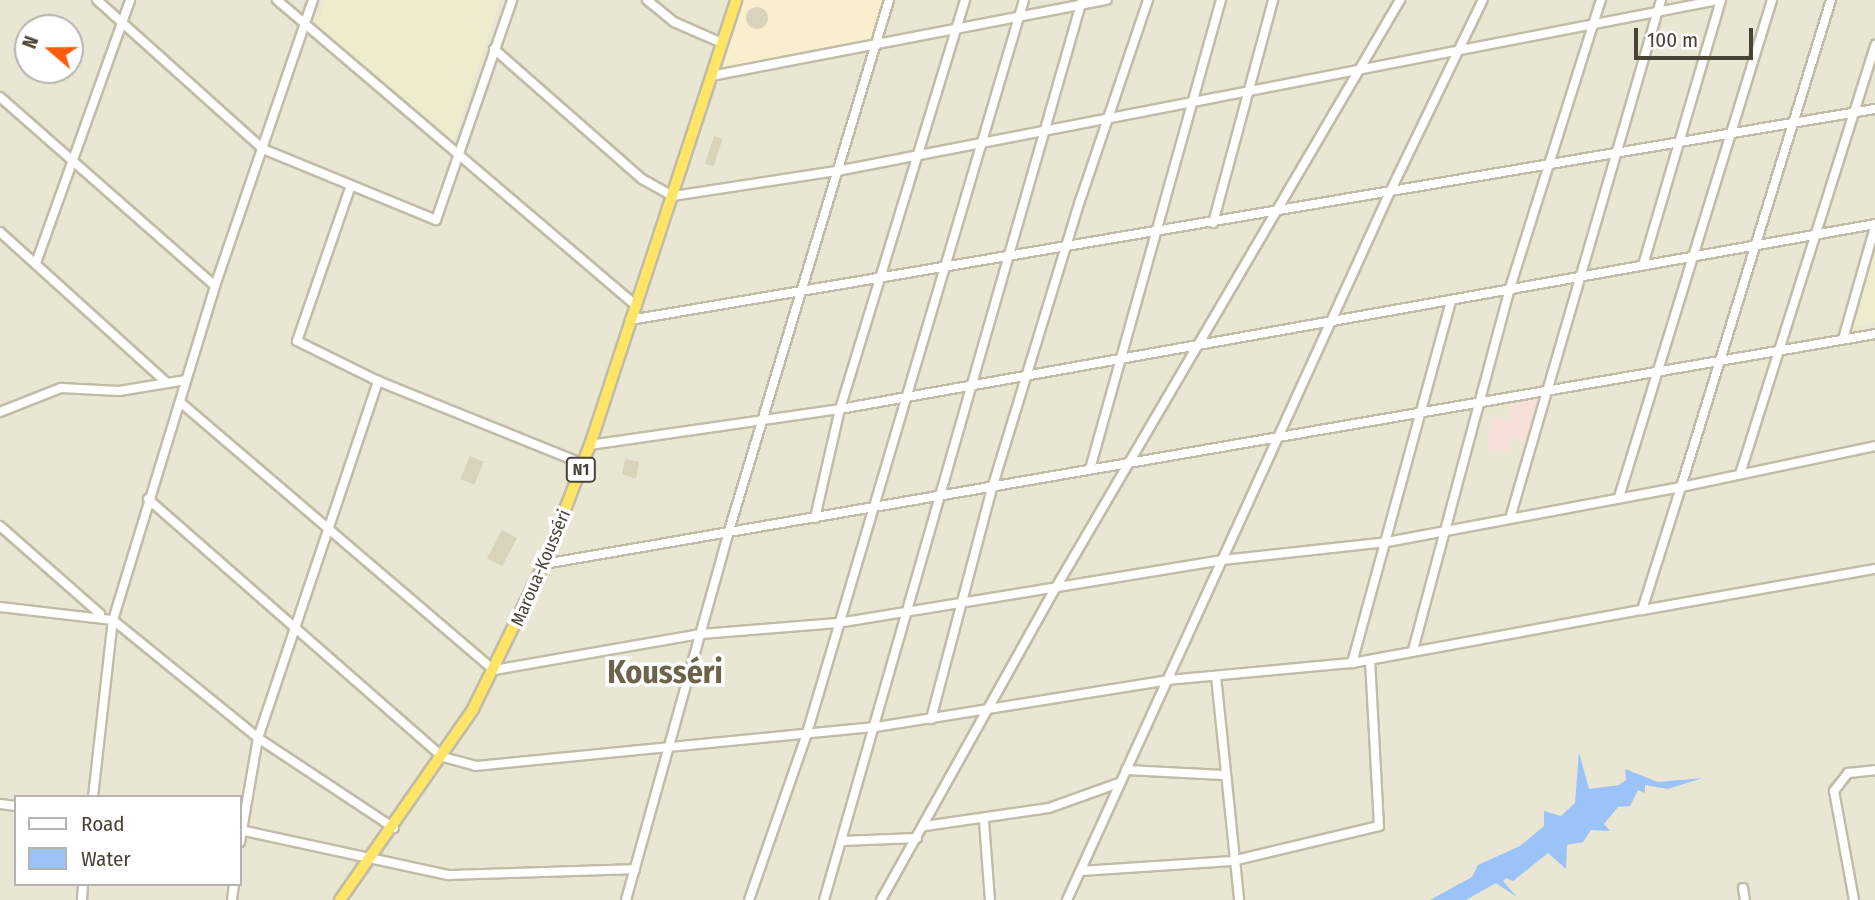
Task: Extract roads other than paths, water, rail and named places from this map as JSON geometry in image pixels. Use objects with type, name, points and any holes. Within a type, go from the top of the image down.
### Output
[{"type":"highway","name":"Maroua-Kousséri","points":[[340,900],[443,757],[494,670],[544,564],[590,445],[736,0]]},
{"type":"street","points":[[97,0],[263,149],[350,188],[436,220],[512,0]]},
{"type":"street","points":[[36,263],[130,0]]},
{"type":"street","points":[[277,0],[457,157],[635,305]]},
{"type":"street","points":[[93,795],[113,620],[215,286],[313,0]]},
{"type":"street","points":[[647,0],[674,22],[722,43]]},
{"type":"street","points":[[626,900],[728,534],[889,0]]},
{"type":"street","points":[[815,518],[839,409],[922,154],[965,0]]},
{"type":"street","points":[[749,900],[807,733],[869,508],[1024,0]]},
{"type":"street","points":[[711,76],[876,42],[1107,0]]},
{"type":"street","points":[[931,719],[958,604],[993,485],[1066,249],[1148,0]]},
{"type":"street","points":[[1090,469],[1221,0]]},
{"type":"street","points":[[1213,223],[1273,0]]},
{"type":"street","points":[[881,900],[925,826],[1055,589],[1128,463],[1206,340],[1400,0]]},
{"type":"street","points":[[1068,900],[1278,435],[1336,317],[1390,192],[1483,0]]},
{"type":"street","points":[[1413,650],[1510,288],[1552,165],[1601,0]]},
{"type":"street","points":[[1511,515],[1545,390],[1661,0]]},
{"type":"street","points":[[494,49],[642,180],[673,196],[837,171],[1045,131],[1193,98],[1719,0],[1681,142],[1643,265]]},
{"type":"street","points":[[1619,497],[1772,0]]},
{"type":"street","points":[[1642,610],[1831,0]]},
{"type":"street","points":[[824,900],[876,727],[939,494],[1081,3]]},
{"type":"street","points":[[1741,471],[1875,45]]},
{"type":"street","points":[[0,97],[215,286]]},
{"type":"street","points":[[630,320],[880,281],[1875,109]]},
{"type":"street","points":[[350,188],[295,338],[378,381],[583,464]]},
{"type":"street","points":[[590,445],[839,409],[1206,340],[1451,300],[1692,254],[1875,225],[1843,339]]},
{"type":"street","points":[[0,232],[166,382]]},
{"type":"street","points":[[1352,663],[1423,411],[1451,300]]},
{"type":"street","points":[[544,564],[728,534],[1278,435],[1875,334]]},
{"type":"street","points":[[0,412],[61,388],[119,391],[186,380]]},
{"type":"street","points":[[242,825],[258,738],[378,381]]},
{"type":"street","points":[[180,402],[494,670],[701,634],[838,623],[1222,560],[1387,542],[1511,515],[1681,487],[1741,471],[1875,446]]},
{"type":"street","points":[[148,499],[443,757],[493,768],[669,746],[876,727],[988,713],[1168,680],[1352,663],[1875,569]]},
{"type":"street","points":[[0,526],[100,614],[113,620],[258,738],[394,828]]},
{"type":"street","points":[[0,607],[100,614]]},
{"type":"street","points":[[1081,871],[1232,861],[1379,827],[1370,660]]},
{"type":"street","points":[[1216,676],[1223,775],[1239,900]]},
{"type":"street","points":[[1126,770],[1223,775]]},
{"type":"street","points":[[1854,900],[1834,790],[1848,773],[1875,770]]},
{"type":"street","points":[[925,826],[984,821],[1061,806],[1119,783]]},
{"type":"street","points":[[984,821],[990,900]]},
{"type":"street","points":[[242,830],[373,856],[449,875],[635,869]]},
{"type":"street","points":[[842,841],[917,838]]},
{"type":"street","points":[[1743,888],[1745,900]]},
{"type":"water","points":[[1579,752],[1589,789],[1619,785],[1626,780],[1625,769],[1658,782],[1703,778],[1668,789],[1645,785],[1645,793],[1638,790],[1630,806],[1618,807],[1604,824],[1610,831],[1591,830],[1583,842],[1567,845],[1566,869],[1548,853],[1513,881],[1506,878],[1503,881],[1517,897],[1496,883],[1466,900],[1430,900],[1472,877],[1478,865],[1520,846],[1544,826],[1544,811],[1561,816],[1575,803]]},
{"type":"district","name":"Kousséri","points":[[665,672]]}]
